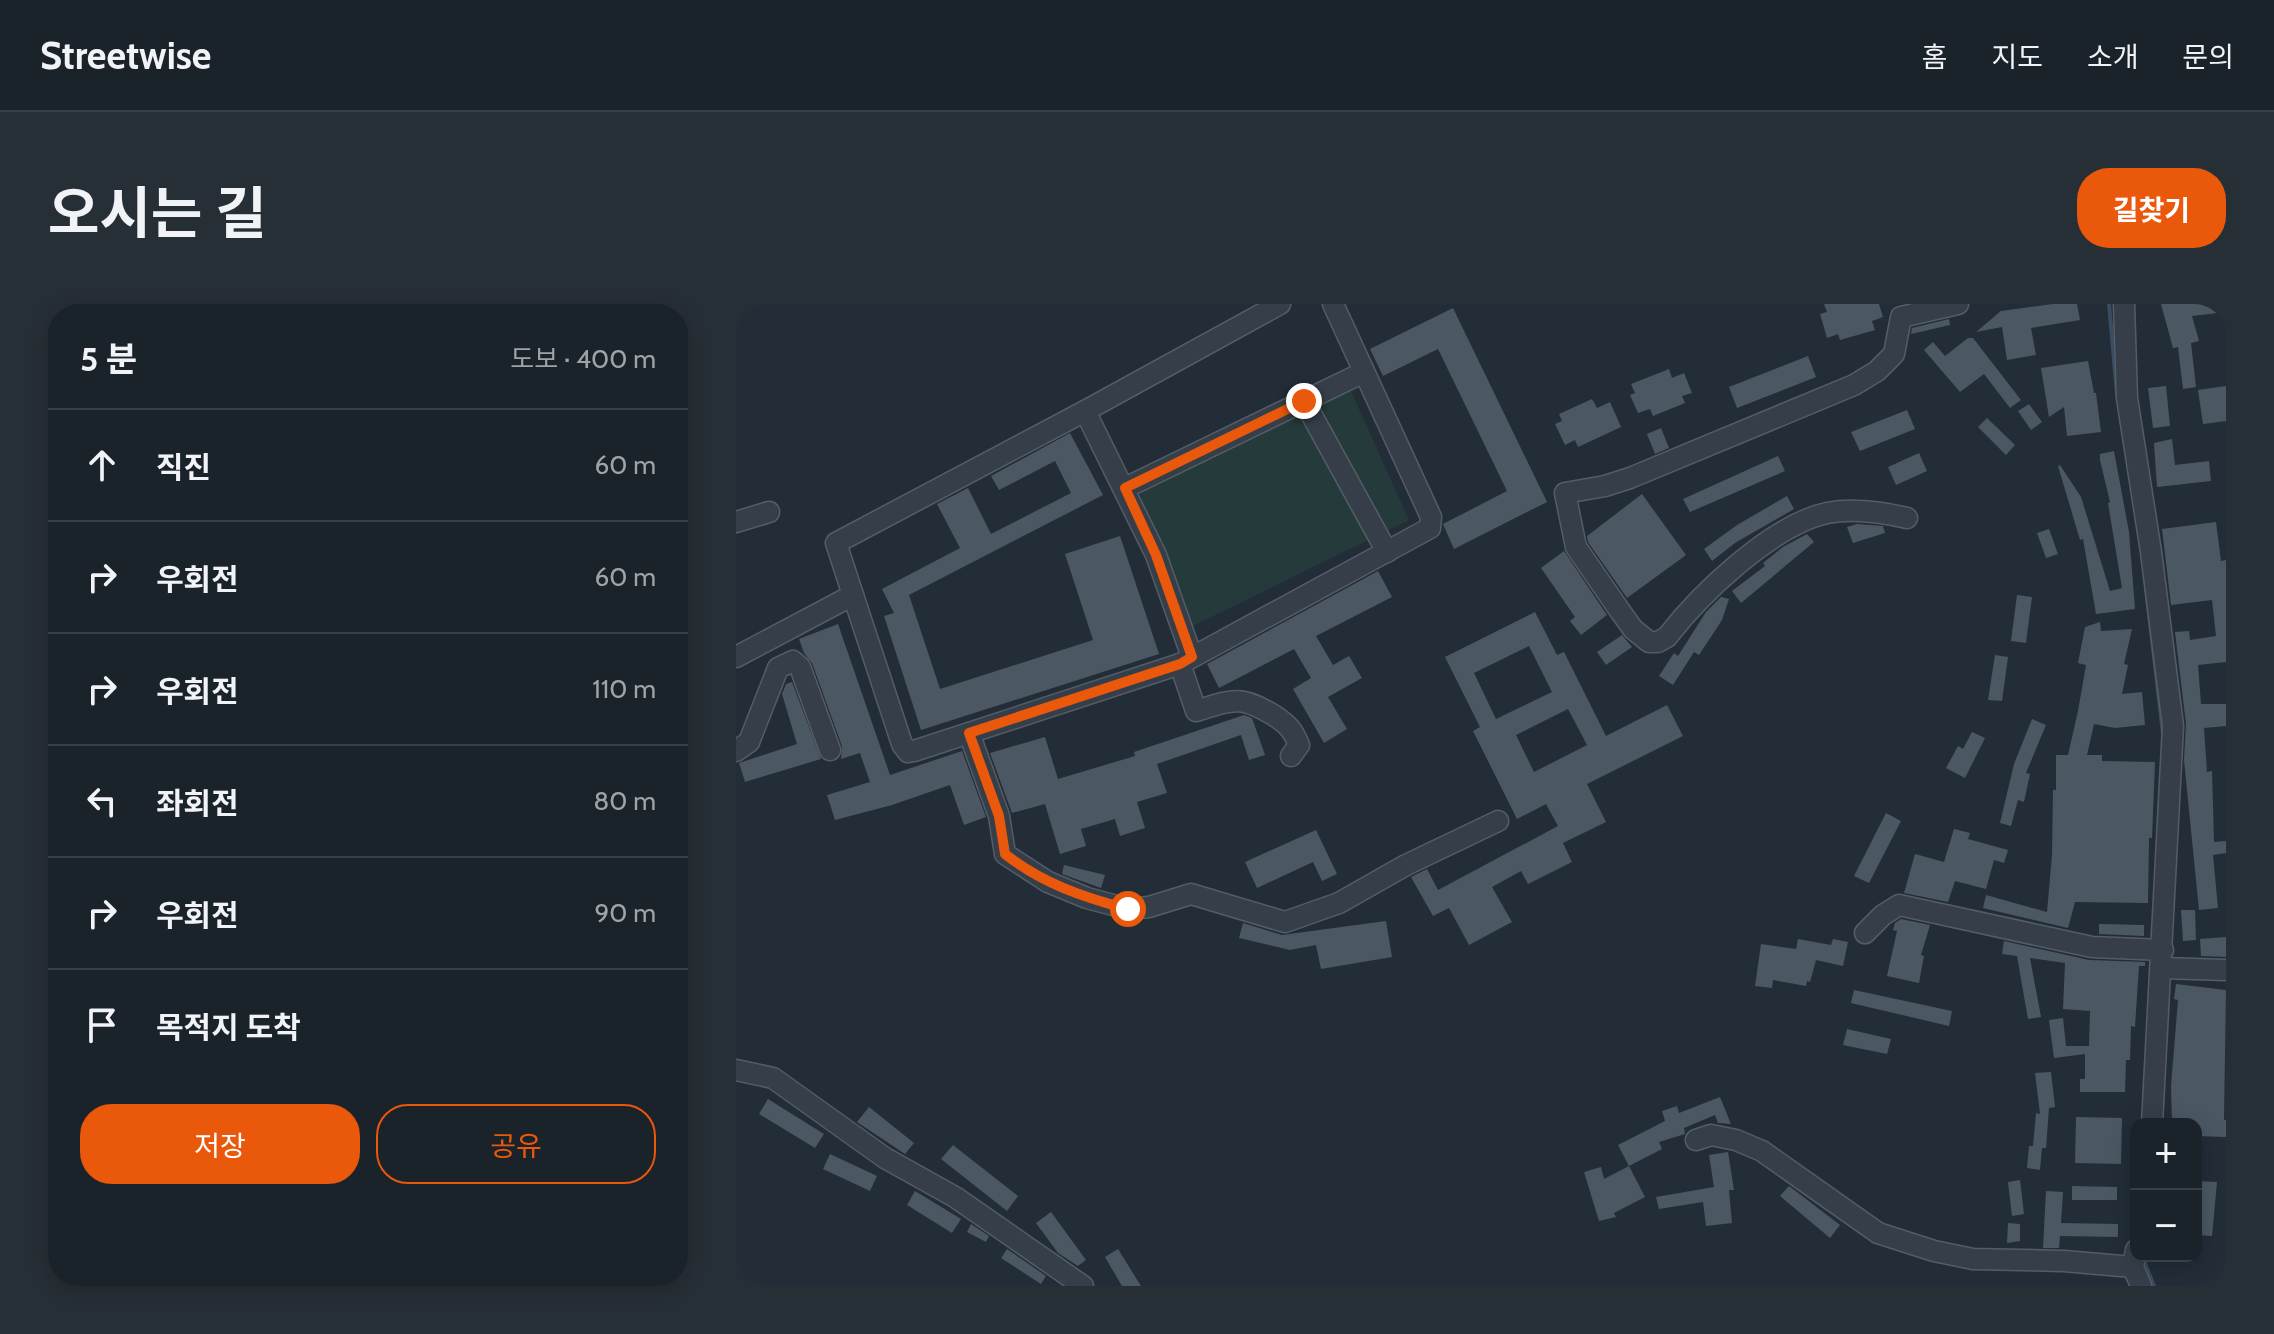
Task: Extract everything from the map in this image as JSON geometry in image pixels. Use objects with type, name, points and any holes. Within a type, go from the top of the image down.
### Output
[{"type":"street","points":[[1280,304],[836,543],[902,744],[908,752],[1186,661],[1430,528],[1431,517],[1333,304]]},
{"type":"street","points":[[1907,518],[1885,513],[1846,511],[1824,514],[1796,526],[1768,542],[1707,591],[1667,637],[1658,642],[1649,642],[1633,629],[1576,547],[1565,493],[1630,478],[1854,385],[1877,371],[1894,354],[1901,317],[1958,304]]},
{"type":"street","points":[[2124,304],[2127,398],[2173,726],[2152,1118]]},
{"type":"street","points":[[1125,488],[1364,372]]},
{"type":"street","points":[[1304,401],[1387,552]]},
{"type":"street","points":[[1085,411],[1156,555],[1186,661],[1196,711],[1225,702],[1251,701],[1292,727],[1299,745],[1291,756]]},
{"type":"street","points":[[736,522],[769,512]]},
{"type":"street","points":[[736,657],[853,595]]},
{"type":"street","points":[[736,751],[749,742],[778,668],[793,661],[800,667],[830,750]]},
{"type":"street","points":[[969,733],[999,816],[1005,854],[1048,882],[1087,898],[1128,909],[1149,907],[1191,894],[1285,922],[1339,903],[1406,865],[1498,821]]},
{"type":"street","points":[[1865,933],[1883,915],[1899,905],[2092,947],[2226,970]]},
{"type":"street","points":[[736,1070],[773,1078],[885,1158],[955,1197],[1083,1286]]},
{"type":"street","points":[[1696,1140],[1711,1135],[1736,1140],[1762,1151],[1878,1233],[1934,1251],[1973,1259],[2064,1261],[2137,1268]]},
{"type":"green space","points":[[1351,391],[1409,520],[1187,629],[1137,487]]},
{"type":"building","points":[[1824,304],[1879,304],[1883,317],[1872,321],[1875,330],[1840,340],[1838,334],[1827,338],[1820,314],[1827,312]]},
{"type":"building","points":[[2077,304],[2080,320],[2031,328],[2036,355],[2007,360],[2002,327],[1976,332],[2001,311]]},
{"type":"building","points":[[2161,304],[2226,304],[2226,312],[2192,316],[2199,341],[2191,343],[2196,387],[2183,389],[2178,347],[2173,348]]},
{"type":"building","points":[[1453,308],[1547,502],[1454,549],[1443,524],[1507,491],[1438,349],[1383,376],[1370,349]]},
{"type":"building","points":[[1949,319],[1950,325],[1911,334],[1912,328]]},
{"type":"building","points":[[1968,338],[1973,338],[2021,400],[2010,408],[1984,374],[1960,392],[1924,350],[1933,342],[1945,356]]},
{"type":"building","points":[[1808,356],[1816,377],[1737,408],[1729,387]]},
{"type":"building","points":[[2088,361],[2101,432],[2067,436],[2064,407],[2049,417],[2041,368]]},
{"type":"building","points":[[1669,369],[1672,378],[1684,373],[1692,393],[1682,396],[1685,403],[1653,416],[1650,409],[1638,413],[1630,395],[1635,393],[1631,384]]},
{"type":"building","points":[[2166,386],[2170,426],[2153,428],[2148,388]]},
{"type":"building","points":[[2226,386],[2226,421],[2203,424],[2198,390]]},
{"type":"building","points":[[1592,399],[1597,408],[1610,402],[1621,427],[1578,447],[1575,440],[1565,445],[1555,424],[1562,421],[1559,414]]},
{"type":"building","points":[[2029,404],[2042,422],[2031,430],[2018,411]]},
{"type":"building","points":[[1907,410],[1915,429],[1860,451],[1851,432]]},
{"type":"building","points":[[1987,418],[2015,445],[2006,455],[1978,427]]},
{"type":"building","points":[[1661,428],[1669,448],[1655,454],[1647,434]]},
{"type":"building","points":[[1070,433],[1103,495],[909,595],[940,689],[1093,640],[1065,554],[1120,536],[1159,654],[921,730],[884,616],[894,613],[882,589],[960,548],[937,504],[968,488],[991,534],[1071,493],[1055,461],[999,490],[991,476]]},
{"type":"building","points":[[2172,439],[2175,465],[2209,461],[2211,481],[2157,487],[2154,443]]},
{"type":"building","points":[[2114,451],[2129,532],[2135,609],[2096,614],[2083,539],[2080,540],[2058,466],[2081,497],[2110,591],[2122,588],[2110,502],[2100,460],[2100,454]]},
{"type":"building","points":[[1919,453],[1927,471],[1896,485],[1888,467]]},
{"type":"building","points":[[1778,456],[1785,471],[1690,512],[1683,499]]},
{"type":"building","points":[[1642,494],[1686,555],[1627,598],[1588,542],[1587,536]]},
{"type":"building","points":[[1787,496],[1794,509],[1735,543],[1712,561],[1704,549],[1737,525]]},
{"type":"building","points":[[2216,522],[2221,561],[2226,560],[2226,662],[2198,665],[2201,704],[2226,704],[2226,726],[2204,728],[2207,772],[2212,771],[2214,842],[2226,841],[2226,853],[2213,855],[2218,908],[2199,910],[2184,760],[2186,724],[2175,632],[2189,631],[2190,640],[2216,636],[2212,600],[2171,605],[2162,529]]},
{"type":"building","points":[[1857,524],[1883,526],[1885,533],[1853,543],[1847,527]]},
{"type":"building","points":[[2049,529],[2058,554],[2046,558],[2037,533]]},
{"type":"building","points":[[1807,534],[1814,542],[1741,603],[1732,591],[1765,566],[1763,563],[1783,547]]},
{"type":"building","points":[[1564,551],[1607,615],[1581,635],[1570,621],[1575,617],[1541,568]]},
{"type":"building","points":[[1378,571],[1392,597],[1316,636],[1333,665],[1349,656],[1362,678],[1328,697],[1347,729],[1324,743],[1293,689],[1311,678],[1294,649],[1219,688],[1207,664]]},
{"type":"building","points":[[2017,595],[2032,597],[2026,643],[2011,641]]},
{"type":"building","points":[[1721,597],[1729,599],[1722,620],[1699,655],[1694,652],[1673,685],[1659,676],[1674,653],[1678,656],[1706,612]]},
{"type":"building","points":[[1535,612],[1557,655],[1564,652],[1606,736],[1667,705],[1683,736],[1587,784],[1606,822],[1563,843],[1572,862],[1528,884],[1521,871],[1492,887],[1512,922],[1469,945],[1449,908],[1433,916],[1411,877],[1427,869],[1438,890],[1558,826],[1546,804],[1517,819],[1473,731],[1480,727],[1445,657]],"holes":[[[1529,646],[1552,692],[1496,719],[1474,673]],[[1568,709],[1587,745],[1534,772],[1516,735]]]},
{"type":"building","points":[[2100,622],[2101,631],[2132,629],[2124,664],[2128,665],[2122,694],[2142,692],[2145,725],[2115,728],[2094,724],[2087,755],[2102,755],[2102,761],[2155,762],[2148,903],[2075,902],[2068,928],[1983,908],[1986,895],[2047,912],[2056,755],[2068,755],[2078,711],[2086,665],[2078,663],[2085,627]]},
{"type":"building","points":[[838,624],[890,775],[962,751],[986,817],[964,825],[950,785],[835,820],[827,795],[870,782],[860,753],[841,759],[842,746],[812,663],[799,639]]},
{"type":"building","points":[[1622,635],[1632,647],[1606,665],[1597,652]]},
{"type":"building","points":[[1995,655],[2008,657],[2002,701],[1988,700]]},
{"type":"building","points":[[792,682],[821,759],[745,782],[739,763],[797,744],[782,694],[786,684]]},
{"type":"building","points":[[1244,715],[1252,718],[1265,755],[1249,760],[1241,735],[1157,764],[1167,793],[1137,802],[1145,828],[1120,836],[1115,819],[1081,829],[1086,846],[1060,854],[1045,804],[1012,813],[990,753],[1045,737],[1058,779],[1135,756],[1134,752]]},
{"type":"building","points":[[2032,719],[2046,725],[2026,773],[2030,774],[2024,802],[2018,800],[2011,826],[2000,823],[2014,764]]},
{"type":"building","points":[[1972,732],[1985,738],[1965,778],[1946,768],[1958,746],[1963,749]]},
{"type":"building","points":[[1886,813],[1901,821],[1869,883],[1854,876]]},
{"type":"building","points":[[1954,829],[1970,833],[1968,839],[2008,850],[2004,863],[1994,860],[1986,889],[1955,881],[1948,902],[1904,893],[1915,854],[1944,862]]},
{"type":"building","points":[[1316,830],[1337,874],[1322,881],[1313,862],[1257,888],[1245,862]]},
{"type":"building","points":[[1064,865],[1105,875],[1101,888],[1062,874]]},
{"type":"building","points":[[2181,910],[2195,910],[2196,940],[2183,941]]},
{"type":"building","points":[[1901,919],[1930,925],[1921,955],[1924,956],[1919,983],[1887,976],[1897,931],[1893,930],[1895,923]]},
{"type":"building","points":[[1386,921],[1392,957],[1321,969],[1316,945],[1290,950],[1239,938],[1243,923],[1282,935]]},
{"type":"building","points":[[2099,924],[2144,925],[2144,936],[2099,934]]},
{"type":"building","points":[[2226,937],[2226,957],[2201,956],[2200,939]]},
{"type":"building","points":[[1798,939],[1831,945],[1833,939],[1848,942],[1843,966],[1816,960],[1806,986],[1773,980],[1772,988],[1755,986],[1761,944],[1796,949]]},
{"type":"building","points":[[2004,941],[2089,960],[2145,962],[2145,966],[2139,966],[2135,1027],[2131,1026],[2125,1092],[2080,1092],[2080,1079],[2085,1079],[2085,1054],[2054,1058],[2049,1020],[2063,1018],[2066,1046],[2089,1046],[2090,1011],[2063,1009],[2065,963],[2030,958],[2041,1017],[2028,1019],[2017,956],[2002,954]]},
{"type":"building","points":[[2176,984],[2226,990],[2226,1137],[2202,1136],[2202,1118],[2172,1118],[2171,1086],[2178,1000],[2174,999]]},
{"type":"building","points":[[1854,990],[1952,1011],[1949,1026],[1851,1003]]},
{"type":"building","points":[[1847,1029],[1891,1039],[1887,1054],[1843,1045]]},
{"type":"building","points":[[2051,1072],[2055,1107],[2049,1108],[2046,1148],[2042,1148],[2040,1170],[2027,1168],[2036,1113],[2040,1114],[2035,1073]]},
{"type":"building","points":[[1720,1097],[1731,1124],[1718,1123],[1715,1115],[1684,1128],[1685,1134],[1659,1142],[1662,1149],[1629,1166],[1618,1145],[1665,1121],[1662,1111],[1677,1106],[1679,1113]]},
{"type":"building","points":[[768,1099],[824,1134],[815,1148],[759,1114]]},
{"type":"building","points":[[869,1107],[914,1143],[905,1154],[857,1122]]},
{"type":"building","points":[[2076,1117],[2122,1118],[2121,1164],[2075,1163]]},
{"type":"building","points":[[953,1145],[1018,1196],[1007,1211],[941,1159]]},
{"type":"building","points":[[1728,1152],[1734,1190],[1729,1190],[1732,1223],[1706,1226],[1703,1202],[1659,1209],[1656,1197],[1714,1187],[1709,1155]]},
{"type":"building","points":[[830,1154],[877,1176],[870,1191],[823,1169]]},
{"type":"building","points":[[1629,1166],[1645,1197],[1614,1213],[1616,1217],[1599,1221],[1584,1172],[1601,1167],[1604,1179]]},
{"type":"building","points":[[2020,1180],[2024,1214],[2012,1216],[2008,1182]]},
{"type":"building","points":[[2202,1181],[2217,1182],[2212,1236],[2202,1235]]},
{"type":"building","points":[[1789,1186],[1840,1225],[1830,1238],[1780,1196]]},
{"type":"building","points":[[2072,1186],[2117,1187],[2117,1200],[2072,1200]]},
{"type":"building","points":[[915,1191],[961,1219],[952,1233],[907,1205]]},
{"type":"building","points":[[2046,1191],[2063,1192],[2061,1223],[2118,1224],[2118,1237],[2060,1236],[2059,1248],[2043,1248]]},
{"type":"building","points":[[1051,1212],[1086,1260],[1078,1266],[1058,1253],[1036,1223]]},
{"type":"building","points":[[2008,1223],[2020,1224],[2020,1241],[2007,1243]]},
{"type":"building","points":[[971,1224],[989,1236],[986,1242],[967,1232]]},
{"type":"building","points":[[1007,1249],[1046,1276],[1041,1284],[1001,1258]]},
{"type":"building","points":[[1118,1249],[1141,1286],[1122,1286],[1105,1257]]},
{"type":"waterway","points":[[2109,304],[2117,394]]},
{"type":"waterway","points":[[2146,588],[2163,734]]},
{"type":"waterway","points":[[2144,1262],[2154,1286]]},
{"type":"route","points":[[1128,909],[1087,898],[1048,882],[1005,854],[999,816],[969,733],[1180,664],[1192,657],[1156,555],[1125,488],[1304,401]]}]
